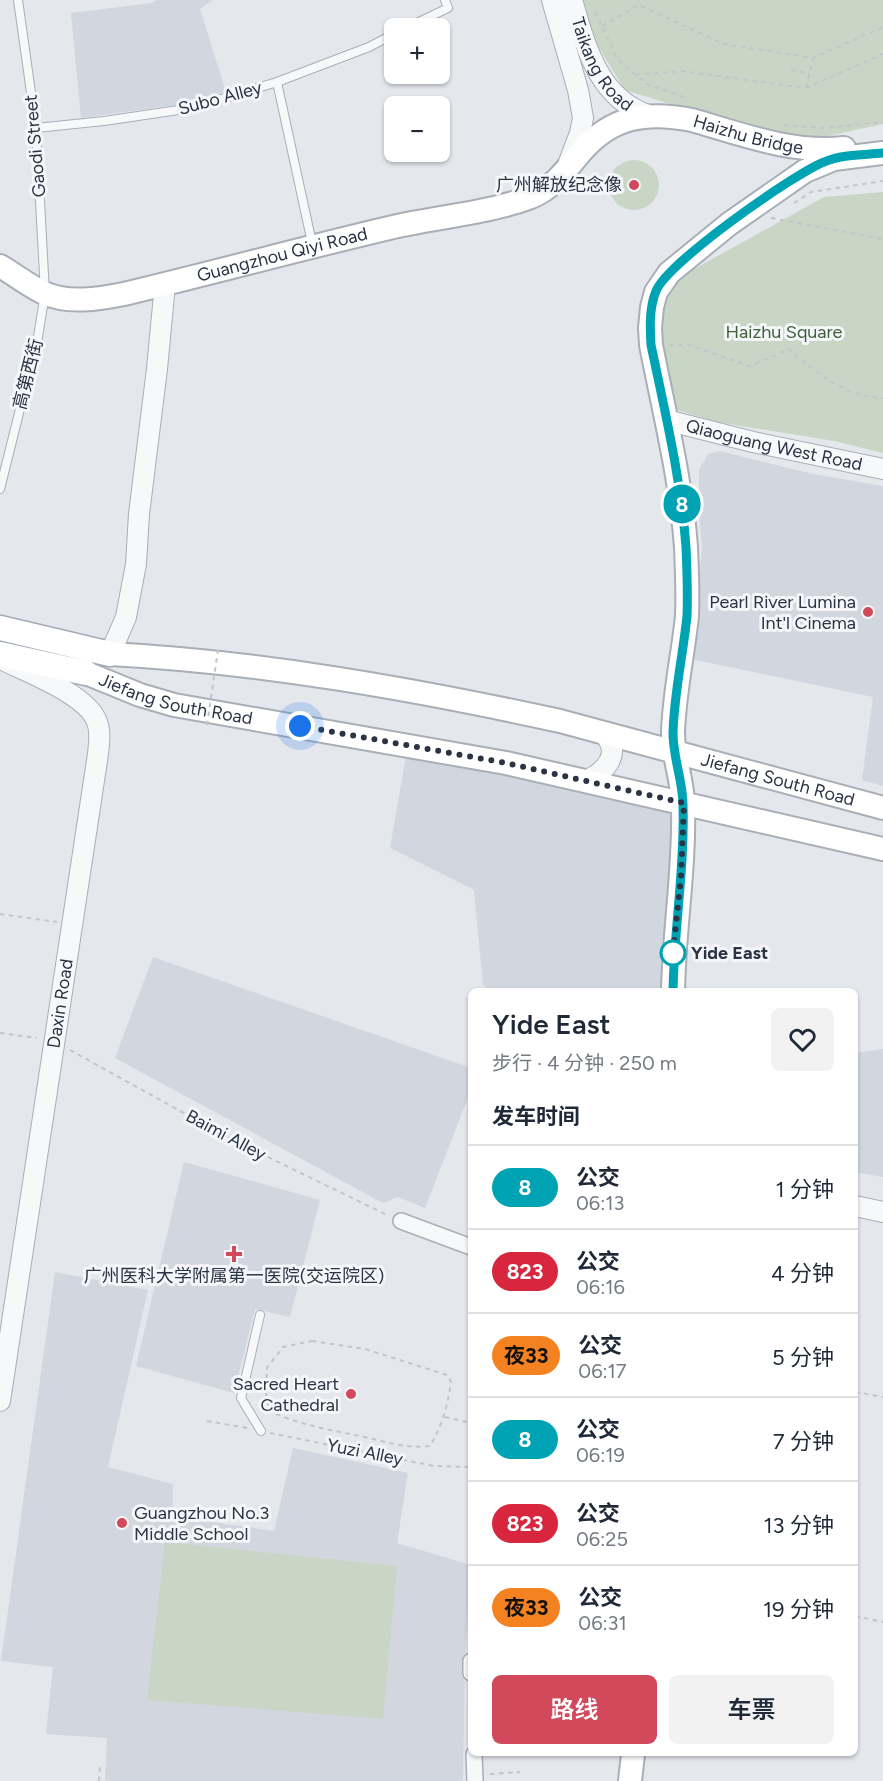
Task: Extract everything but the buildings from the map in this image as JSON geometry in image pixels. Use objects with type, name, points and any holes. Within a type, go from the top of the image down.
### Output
[{"type":"main road","name":"Guangzhou Qiyi Road","points":[[0,266],[45,293],[61,297],[104,298],[165,284],[390,228],[522,200],[547,189],[595,137],[614,125],[648,115]]},
{"type":"main road","name":"Haizhu Bridge","points":[[648,115],[683,118],[798,147],[819,150],[883,143]]},
{"type":"main road","name":"Haizhu Bridge","points":[[651,345],[652,307],[656,292],[669,273],[744,213],[805,171],[825,161],[883,153]]},
{"type":"main road","points":[[651,345],[682,507],[687,578],[687,613],[675,698],[674,752],[684,803],[681,877],[673,950],[673,988]]},
{"type":"main road","name":"Jiefang South Road","points":[[0,628],[110,654],[172,657],[337,680],[512,710],[883,808]]},
{"type":"main road","name":"Jiefang South Road","points":[[0,654],[86,673],[140,695],[174,705],[408,744],[506,763],[883,849]]},
{"type":"main road","points":[[630,1781],[633,1756]]},
{"type":"street","name":"Taikang Road","points":[[552,0],[578,90],[583,118],[576,148],[562,175]]},
{"type":"street","name":"Taikang Road","points":[[572,0],[589,56],[602,78],[621,102],[633,110],[648,115]]},
{"type":"street","points":[[110,654],[126,617],[136,564],[138,514],[157,369],[165,284]]},
{"type":"street","name":"Qiaoguang West Road","points":[[666,420],[753,442],[883,469]]},
{"type":"street","name":"Daxin Road","points":[[0,658],[81,701],[98,722],[98,754],[0,1401]]},
{"type":"street","points":[[585,781],[601,773],[608,766],[612,746],[609,738],[602,732]]},
{"type":"street","points":[[858,1207],[883,1212]]},
{"type":"street","points":[[401,1221],[468,1246]]},
{"type":"street","points":[[474,1756],[475,1778]]},
{"type":"lane","name":"Gaodi Street","points":[[18,0],[36,128],[45,293]]},
{"type":"lane","points":[[423,18],[446,4]]},
{"type":"lane","name":"Subo Alley","points":[[36,128],[192,108],[277,82],[384,39]]},
{"type":"lane","points":[[277,82],[313,248]]},
{"type":"lane","name":"高第西街","points":[[0,489],[38,337],[45,293]]},
{"type":"lane","points":[[260,1315],[241,1398],[261,1431]]},
{"type":"path","points":[[602,26],[639,5],[724,44],[813,58],[883,27]]},
{"type":"path","points":[[593,9],[618,60],[647,84],[689,99]]},
{"type":"path","points":[[636,75],[681,71],[806,88],[883,54]]},
{"type":"path","points":[[806,88],[813,58]]},
{"type":"path","points":[[791,70],[810,73]]},
{"type":"path","points":[[776,124],[823,128],[883,122]]},
{"type":"path","points":[[791,205],[811,192],[883,181]]},
{"type":"path","points":[[771,218],[781,212]]},
{"type":"path","points":[[744,213],[883,239]]},
{"type":"path","points":[[651,345],[689,345],[750,366],[789,349],[815,372],[840,386],[866,398],[883,398]]},
{"type":"path","points":[[207,725],[218,650]]},
{"type":"path","points":[[0,914],[72,924]]},
{"type":"path","points":[[0,1033],[54,1041]]},
{"type":"path","name":"Baimi Alley","points":[[54,1041],[229,1138],[401,1221]]},
{"type":"path","points":[[312,1341],[365,1349],[447,1375],[451,1382],[444,1416],[439,1431],[430,1446],[413,1448],[292,1422],[269,1411],[266,1394],[267,1368],[283,1347],[312,1341]]},
{"type":"path","points":[[858,1393],[883,1397]]},
{"type":"path","points":[[444,1416],[468,1422]]},
{"type":"path","name":"Yuzi Alley","points":[[207,1421],[434,1466],[468,1467]]},
{"type":"path","points":[[858,1617],[883,1622]]},
{"type":"path","points":[[99,1781],[100,1766]]},
{"type":"path","points":[[475,1778],[520,1772]]},
{"type":"shaded area","points":[[156,0],[213,0],[200,9],[226,92],[174,105],[81,118],[71,13],[152,3]]},
{"type":"shaded area","points":[[719,451],[813,474],[883,486],[883,786],[862,780],[873,697],[691,659],[692,625],[702,550],[699,470],[708,454]]},
{"type":"shaded area","points":[[408,744],[684,803],[674,988],[486,988],[483,985],[474,890],[390,848]]},
{"type":"shaded area","points":[[153,957],[468,1067],[468,1098],[425,1208],[398,1197],[383,1203],[115,1058]]},
{"type":"shaded area","points":[[883,1049],[883,1177],[858,1173],[858,1053]]},
{"type":"shaded area","name":"广州医科大学附属第一医院(交运院区)","points":[[184,1162],[320,1200],[290,1317],[255,1309],[234,1393],[136,1366]]},
{"type":"shaded area","name":"Guangzhou No.3 Middle School","points":[[55,1272],[148,1290],[108,1467],[173,1484],[172,1516],[274,1531],[293,1448],[408,1473],[397,1543],[468,1564],[463,1781],[105,1781],[107,1738],[46,1734],[53,1667],[1,1661]]},
{"type":"green space","points":[[579,0],[883,0],[883,124],[805,141],[735,124],[625,90],[586,27]]},
{"type":"green space","points":[[629,160],[639,160],[652,167],[659,180],[659,190],[652,203],[639,210],[629,210],[620,206],[613,199],[609,190],[609,180],[613,171],[620,164]]},
{"type":"green space","name":"Haizhu Square","points":[[883,192],[883,453],[834,441],[717,422],[674,409],[658,327],[664,301],[678,278],[824,197]]},
{"type":"green space","points":[[165,1542],[397,1566],[383,1719],[147,1700]]},
{"type":"bus line","name":"8","points":[[673,988],[673,950],[681,877],[684,803],[674,752],[673,734],[675,698],[687,613],[687,578],[682,507],[651,345],[652,307],[661,281],[669,273],[729,224],[779,188],[825,161],[883,153]]},
{"type":"place","name":"广州解放纪念像","points":[[634,185]]},
{"type":"place","name":"Pearl River Lumina Int'l Cinema","points":[[868,612]]},
{"type":"place","name":"Yide East","points":[[673,953]]},
{"type":"place","name":"广州医科大学附属第一医院(交运院区)","points":[[234,1254]]},
{"type":"place","name":"Sacred Heart Cathedral","points":[[351,1394]]},
{"type":"place","name":"Guangzhou No.3 Middle School","points":[[122,1523]]},
{"type":"route","points":[[300,726],[546,771],[684,803],[681,877],[673,953]]}]
